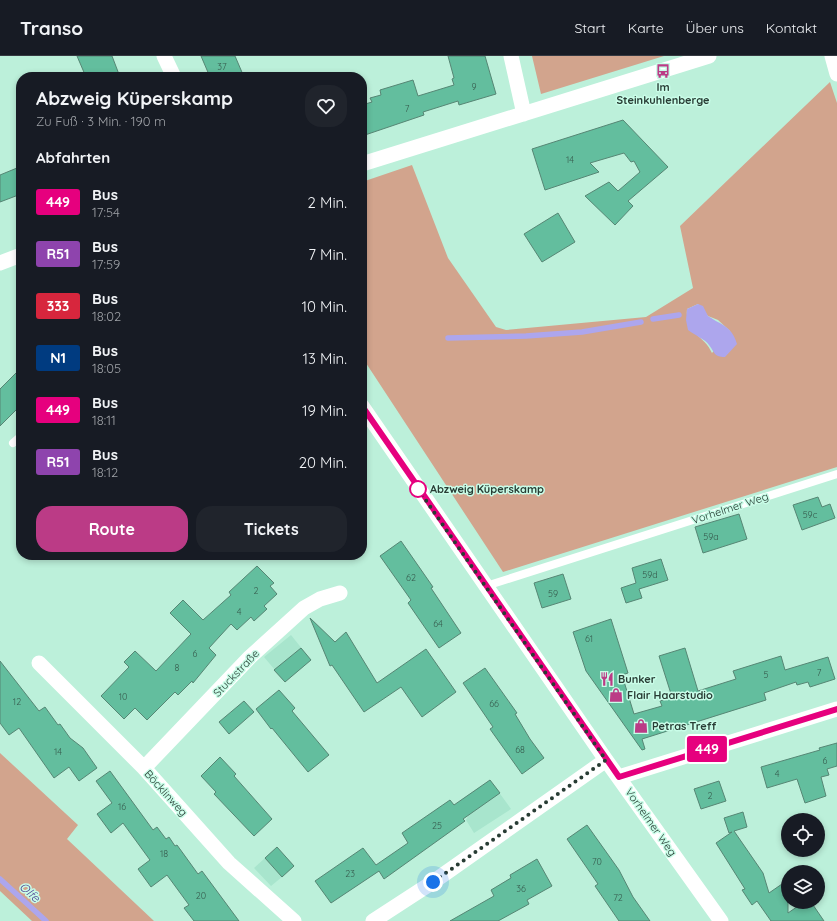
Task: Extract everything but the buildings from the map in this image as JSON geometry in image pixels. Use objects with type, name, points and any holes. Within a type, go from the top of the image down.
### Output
[{"type":"street","points":[[164,56],[172,72]]},
{"type":"street","points":[[511,56],[524,114]]},
{"type":"street","points":[[367,162],[709,56]]},
{"type":"street","points":[[832,56],[837,74]]},
{"type":"street","points":[[0,263],[16,257]]},
{"type":"street","name":"Vorhelmer Weg","points":[[367,413],[606,760],[721,921]]},
{"type":"street","name":"Stuckstraße","points":[[144,768],[250,657],[298,613],[320,599],[340,593]]},
{"type":"street","name":"Böcklinweg","points":[[40,663],[144,768],[229,863],[294,921]]},
{"type":"street","points":[[619,777],[837,710]]},
{"type":"street","points":[[373,921],[427,886],[606,760]]},
{"type":"lane","name":"Vorhelmer Weg","points":[[486,586],[837,474]]},
{"type":"shaded area","points":[[532,56],[664,56],[541,94]]},
{"type":"shaded area","points":[[830,82],[837,103],[837,467],[503,572],[367,365],[367,180],[412,165],[448,258],[496,327],[506,330],[646,317],[693,288],[680,226]],"holes":[[[698,304],[708,316],[718,320],[730,331],[712,353],[709,347],[696,334],[689,324],[687,309]]]},
{"type":"shaded area","points":[[698,304],[703,306],[708,316],[722,324],[732,333],[735,338],[737,344],[725,357],[717,355],[707,343],[688,330],[686,320],[687,309]]},
{"type":"shaded area","points":[[291,635],[311,660],[285,682],[264,657]]},
{"type":"shaded area","points":[[0,753],[78,825],[67,839],[154,921],[32,921],[0,891]]},
{"type":"shaded area","points":[[490,780],[511,809],[474,833],[466,820],[469,814],[459,801]]},
{"type":"shaded area","points":[[265,858],[282,877],[271,886],[254,868]]},
{"type":"waterway","points":[[653,319],[679,315]]},
{"type":"waterway","points":[[448,338],[526,336],[582,332],[641,322]]},
{"type":"waterway","name":"Olfe","points":[[0,879],[46,921]]},
{"type":"bus line","name":"449","points":[[367,413],[619,777],[837,709]]},
{"type":"place","name":"Im Steinkuhlenberge","points":[[663,71]]},
{"type":"place","name":"Abzweig Küperskamp","points":[[418,489]]},
{"type":"place","name":"Bunker","points":[[607,679]]},
{"type":"place","name":"Flair Haarstudio","points":[[616,695]]},
{"type":"place","name":"Petras Treff","points":[[641,726]]},
{"type":"route","points":[[418,489],[606,760],[433,882]]}]
